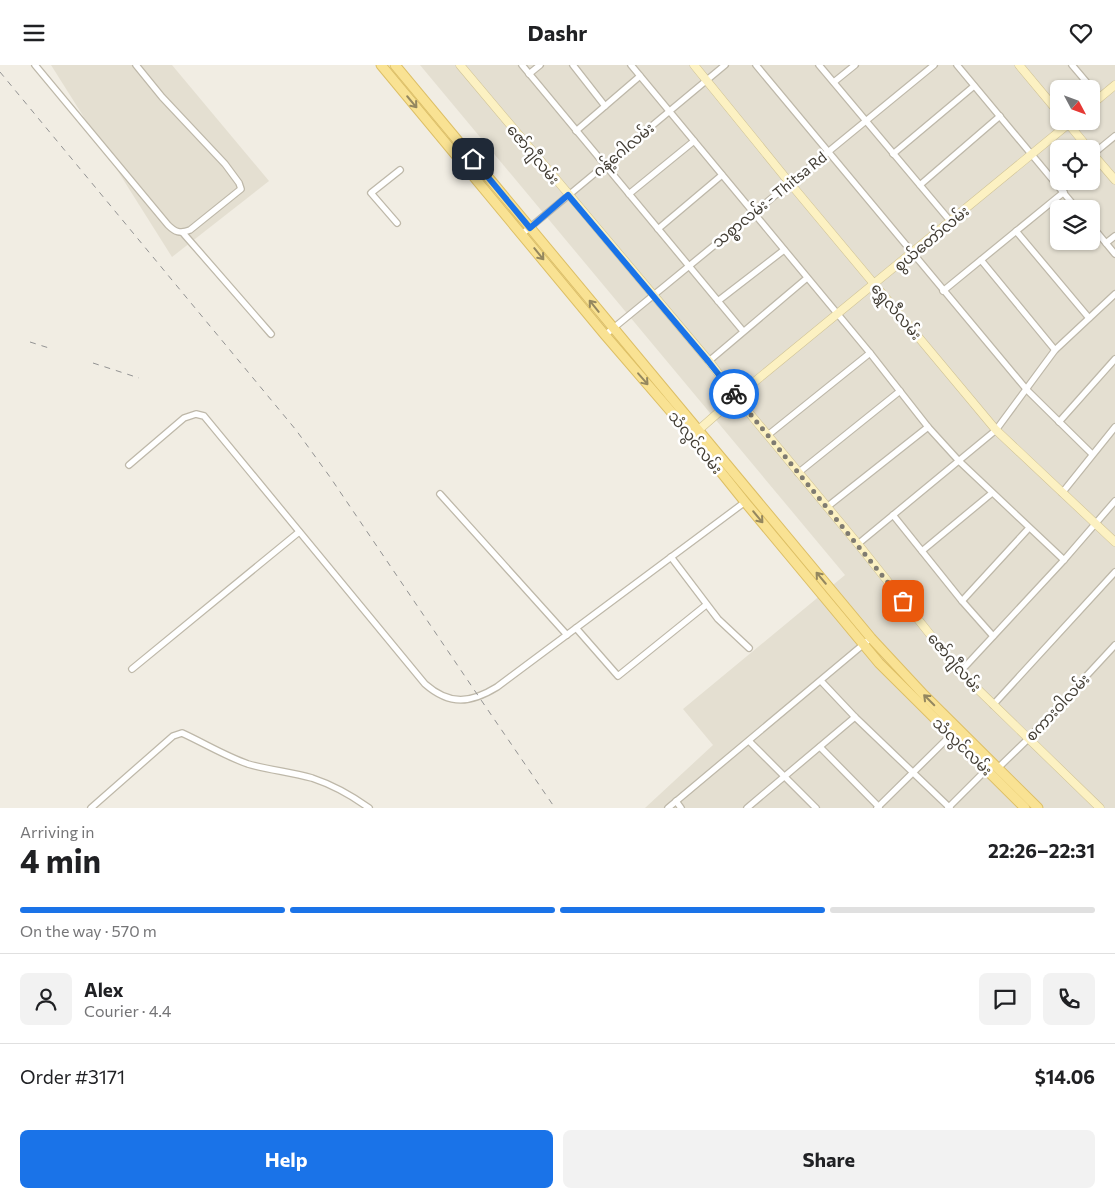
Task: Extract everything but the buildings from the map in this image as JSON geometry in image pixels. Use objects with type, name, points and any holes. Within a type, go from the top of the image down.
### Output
[{"type":"main road","name":"သံလွင်လမ်း","points":[[395,65],[462,146],[526,231],[867,641],[886,669],[951,735],[1038,808]]},
{"type":"main road","name":"သံလွင်လမ်း","points":[[384,66],[454,152],[526,231]]},
{"type":"main road","points":[[454,152],[462,146]]},
{"type":"main road","name":"သံလွင်လမ်း","points":[[695,433],[745,502],[779,535]]},
{"type":"main road","name":"သံလွင်လမ်း","points":[[867,641],[917,689],[1025,808]]},
{"type":"street","points":[[34,65],[168,225],[174,231],[183,233],[190,230],[240,189],[239,183],[225,164],[162,97],[136,65]]},
{"type":"street","points":[[522,65],[743,331]]},
{"type":"street","points":[[529,74],[540,65]]},
{"type":"street","points":[[573,65],[605,106]]},
{"type":"street","points":[[630,65],[870,353],[928,427],[959,461],[1064,560]]},
{"type":"street","name":"ရွှေလီလမ်း","points":[[694,65],[996,431],[1115,542]]},
{"type":"street","name":"ဂန့်ဂေါလမ်း","points":[[526,231],[725,65]]},
{"type":"street","points":[[756,65],[1027,390],[1092,454]]},
{"type":"street","points":[[819,65],[950,222]]},
{"type":"street","points":[[834,83],[855,65]]},
{"type":"street","name":"သစ္စာလမ်း - Thitsa Rd","points":[[609,332],[789,182],[934,65]]},
{"type":"street","points":[[957,65],[1070,200]]},
{"type":"street","points":[[1019,65],[1050,102]]},
{"type":"street","points":[[1072,65],[1085,80]]},
{"type":"street","name":"ဇော်ဂျီလမ်း","points":[[463,66],[568,195],[708,361],[960,672],[1100,808]]},
{"type":"street","points":[[576,131],[640,76]]},
{"type":"street","points":[[1100,98],[1115,85]]},
{"type":"street","points":[[893,154],[974,86]]},
{"type":"street","points":[[920,185],[1000,116]]},
{"type":"street","name":"စွယ်တော်လမ်း","points":[[695,433],[1059,130]]},
{"type":"street","points":[[1074,130],[1082,140]]},
{"type":"street","points":[[1100,145],[1115,136]]},
{"type":"street","points":[[629,194],[694,141]]},
{"type":"street","points":[[1100,162],[1115,180]]},
{"type":"street","points":[[397,223],[371,193],[400,170]]},
{"type":"street","points":[[658,229],[722,175]]},
{"type":"street","points":[[943,291],[1064,192]]},
{"type":"street","points":[[1016,231],[1089,318]]},
{"type":"street","points":[[183,233],[271,334]]},
{"type":"street","points":[[1100,236],[1115,254]]},
{"type":"street","points":[[1106,243],[1115,236]]},
{"type":"street","points":[[718,301],[784,250]]},
{"type":"street","points":[[981,260],[1056,350]]},
{"type":"street","points":[[708,361],[807,278]]},
{"type":"street","points":[[858,544],[996,431],[1056,350],[1115,294]]},
{"type":"street","points":[[768,435],[870,353]]},
{"type":"street","points":[[1059,422],[1115,359]]},
{"type":"street","points":[[798,473],[900,391]]},
{"type":"street","points":[[129,465],[184,418],[196,414],[204,416],[425,684],[436,693],[445,697],[463,700],[476,699],[485,694],[745,502]]},
{"type":"street","points":[[827,507],[928,427]]},
{"type":"street","points":[[1062,493],[1115,427]]},
{"type":"street","points":[[922,551],[992,493]]},
{"type":"street","points":[[440,494],[567,635]]},
{"type":"street","points":[[960,672],[1096,525],[1115,501]]},
{"type":"street","points":[[893,515],[962,601],[994,636]]},
{"type":"street","points":[[962,601],[1029,528]]},
{"type":"street","points":[[132,669],[299,532]]},
{"type":"street","points":[[671,557],[706,605],[749,648]]},
{"type":"street","points":[[993,705],[1115,572]]},
{"type":"street","points":[[576,628],[618,675],[706,605]]},
{"type":"street","points":[[668,808],[867,641]]},
{"type":"street","name":"စကားဝါလမ်း","points":[[949,808],[1028,739],[1115,645]]},
{"type":"street","points":[[821,681],[855,717],[949,808]]},
{"type":"street","points":[[749,807],[855,717]]},
{"type":"street","points":[[91,808],[173,736],[182,733],[245,763],[312,779],[335,787],[370,808]]},
{"type":"street","points":[[820,747],[878,807],[951,735]]},
{"type":"street","points":[[749,741],[816,808]]},
{"type":"street","points":[[676,801],[681,808]]},
{"type":"shaded area","points":[[51,65],[172,65],[269,181],[172,257]]},
{"type":"shaded area","points":[[420,65],[1115,65],[1115,808],[645,808],[713,745],[683,709],[845,575]]},
{"type":"railway","points":[[0,72],[296,430],[555,808]]},
{"type":"railway","points":[[30,342],[49,348]]},
{"type":"railway","points":[[93,363],[139,378]]},
{"type":"way so far","points":[[734,394],[903,601]]},
{"type":"route","points":[[473,159],[530,228],[568,195],[734,394]]}]
